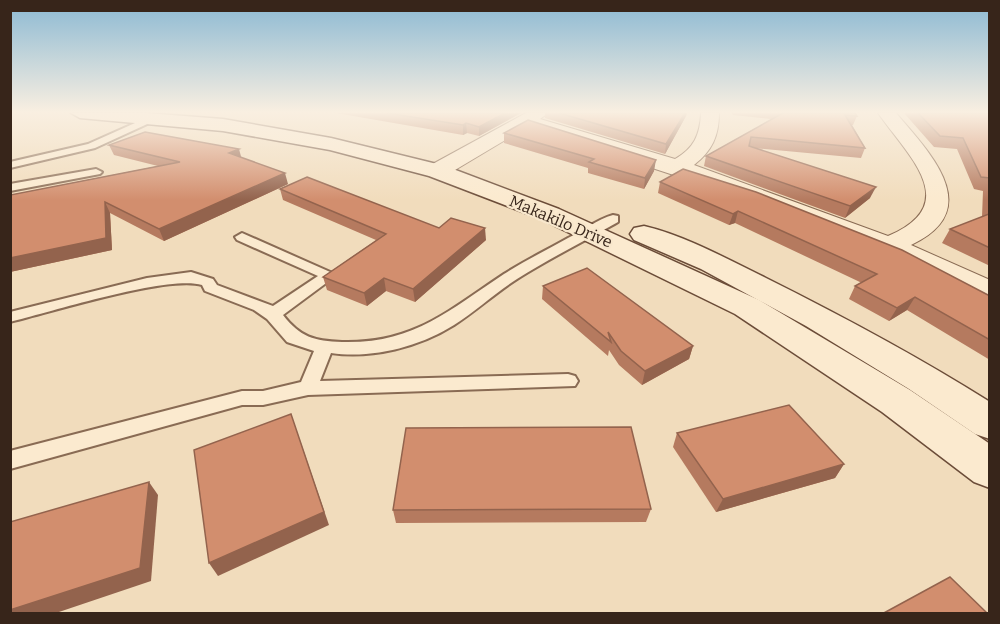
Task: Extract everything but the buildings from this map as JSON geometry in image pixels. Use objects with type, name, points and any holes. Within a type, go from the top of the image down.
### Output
[{"type":"main road","name":"Makakilo Drive","points":[[323,142],[446,166]]},
{"type":"main road","name":"Makakilo Drive","points":[[368,142],[446,166],[602,226],[708,261],[783,299],[927,380],[990,423]]},
{"type":"main road","name":"Makakilo Drive","points":[[602,226],[747,307],[896,401],[990,469]]},
{"type":"street","points":[[446,166],[488,142]]},
{"type":"street","points":[[607,142],[838,224],[990,292]]},
{"type":"street","points":[[679,166],[700,152],[706,142]]},
{"type":"street","points":[[887,246],[925,226],[933,215],[938,192],[930,170],[909,142]]},
{"type":"lane","points":[[10,165],[100,142]]},
{"type":"lane","points":[[10,188],[96,172]]},
{"type":"lane","points":[[10,317],[147,283],[191,277],[208,282],[211,288],[229,292],[273,314],[288,336],[324,347],[368,347],[398,342],[425,333],[448,321],[520,271],[602,226]]},
{"type":"lane","points":[[242,237],[329,275],[273,314]]},
{"type":"lane","points":[[308,388],[324,347]]},
{"type":"lane","points":[[10,460],[242,398],[263,399],[308,388],[568,381]]}]
